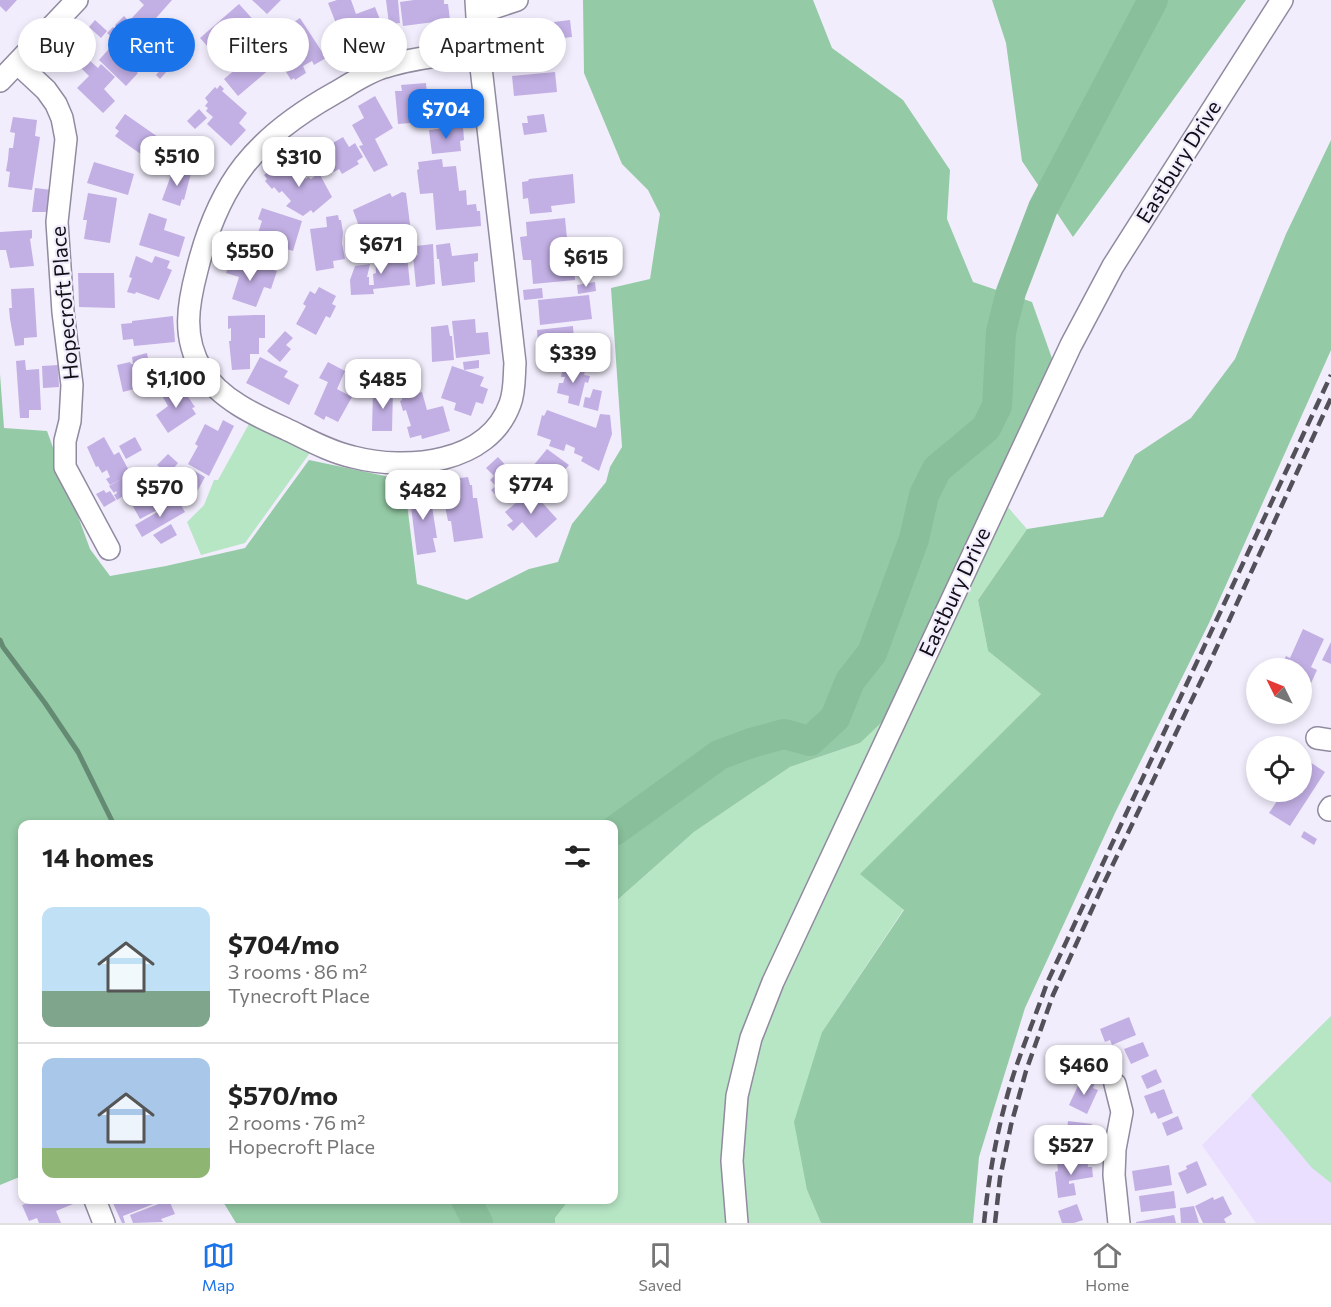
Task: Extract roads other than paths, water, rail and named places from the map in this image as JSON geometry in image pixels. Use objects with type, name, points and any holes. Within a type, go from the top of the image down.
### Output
[{"type":"street","points":[[0,81],[77,0]]},
{"type":"street","points":[[477,7],[517,0]]},
{"type":"street","name":"Eastbury Drive","points":[[737,1223],[732,1161],[737,1096],[751,1038],[773,982],[1071,345],[1113,266],[1282,0]]},
{"type":"street","points":[[479,50],[515,363],[510,404],[498,423],[484,441],[465,452],[415,462],[382,462],[352,457],[324,447],[249,411],[219,390],[202,372],[192,350],[187,327],[190,298],[199,261],[218,207],[231,181],[252,154],[280,128],[320,101],[351,84],[384,67],[479,50]]},
{"type":"street","name":"Hopecroft Place","points":[[17,63],[46,90],[56,104],[62,118],[66,139],[57,222],[63,312],[72,385],[70,421],[65,441],[65,467],[109,549]]},
{"type":"street","points":[[1115,1084],[1122,1112],[1115,1149],[1114,1175],[1119,1223]]},
{"type":"street","points":[[97,1204],[104,1223]]},
{"type":"waterway","points":[[618,828],[719,755],[784,734],[810,741],[835,718],[850,681],[872,653],[914,539],[924,495],[937,469],[986,428],[997,406],[1001,332],[1011,292],[1043,208],[1153,0]]},
{"type":"waterway","points":[[0,640],[78,752],[112,820]]},
{"type":"waterway","points":[[468,1204],[478,1223]]},
{"type":"railway","points":[[984,1223],[999,1126],[1015,1070],[1047,983],[1331,375]]},
{"type":"railway","points":[[995,1223],[1000,1178],[1011,1125],[1026,1071],[1053,995],[1331,398]]}]
